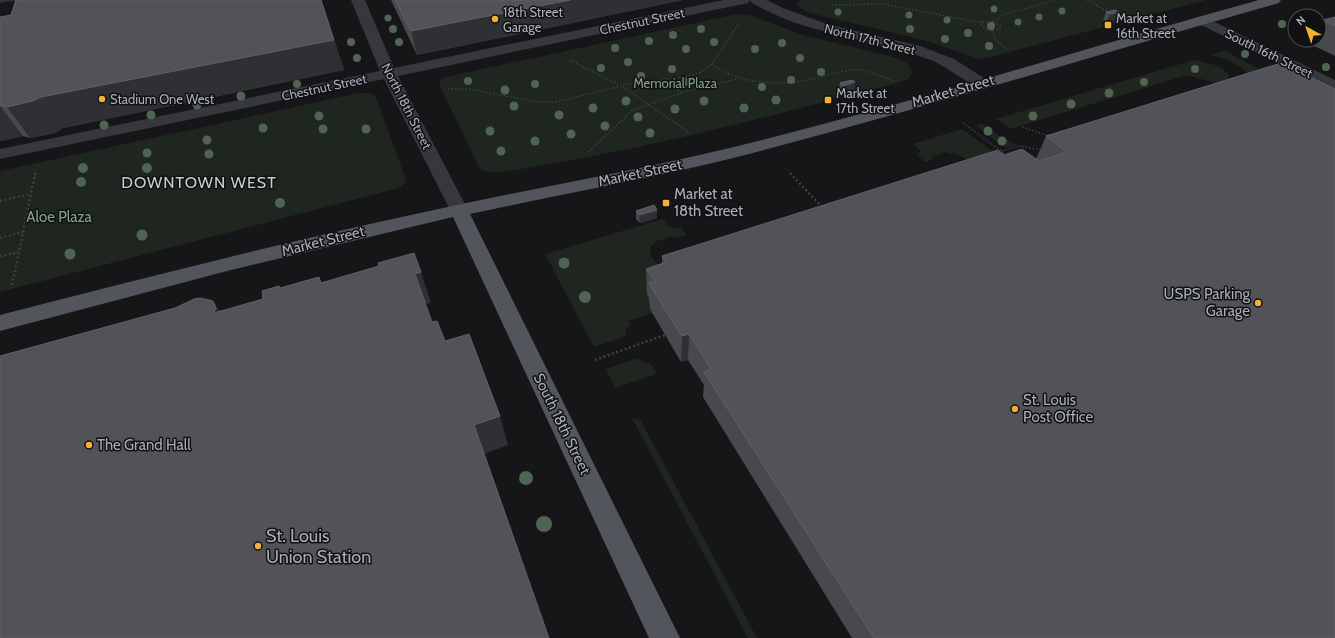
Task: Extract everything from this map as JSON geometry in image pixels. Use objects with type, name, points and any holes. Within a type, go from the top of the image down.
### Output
[{"type":"main road","name":"Market Street","points":[[0,323],[327,240],[459,210],[670,167],[740,151],[1274,0]]},
{"type":"main road","name":"South 18th Street","points":[[459,210],[665,638]]},
{"type":"street","name":"North 18th Street","points":[[358,0],[389,74],[459,210]]},
{"type":"street","name":"Chestnut Street","points":[[0,154],[743,0]]},
{"type":"street","name":"North 17th Street","points":[[757,0],[776,11],[806,23],[909,47],[939,57],[982,83]]},
{"type":"street","name":"South 16th Street","points":[[1202,20],[1335,86]]},
{"type":"path","points":[[992,22],[994,19],[1002,16],[1040,6],[1055,0]]},
{"type":"path","points":[[1087,0],[1122,19]]},
{"type":"path","points":[[829,5],[883,4],[982,23],[992,22],[1000,25],[1001,28],[992,30],[983,28],[982,23]]},
{"type":"path","points":[[448,89],[468,89],[547,102],[565,100],[621,86],[668,80],[694,74],[712,64],[742,20]]},
{"type":"path","points":[[992,30],[997,42],[1007,49]]},
{"type":"path","points":[[566,58],[621,86],[690,133]]},
{"type":"path","points":[[712,64],[718,70],[737,78]]},
{"type":"path","points":[[588,152],[627,114],[679,94],[737,78],[799,82],[856,70],[872,73],[894,81]]},
{"type":"path","points":[[668,80],[676,84],[679,94]]},
{"type":"path","points":[[963,123],[1012,159]]},
{"type":"path","points":[[1022,127],[1051,138]]},
{"type":"path","points":[[1002,151],[1019,146],[1044,150]]},
{"type":"path","points":[[1011,148],[1017,152]]},
{"type":"path","points":[[790,173],[825,210]]},
{"type":"path","points":[[12,285],[35,174]]},
{"type":"path","points":[[0,201],[31,194]]},
{"type":"path","points":[[0,238],[23,232]]},
{"type":"path","points":[[0,256],[19,252]]},
{"type":"path","points":[[595,360],[665,335]]},
{"type":"green space","points":[[801,0],[1206,0],[980,59],[924,40],[809,13],[796,5]]},
{"type":"green space","name":"Memorial Plaza","points":[[737,14],[749,15],[806,36],[898,58],[909,65],[912,72],[909,78],[904,81],[701,133],[599,155],[496,173],[483,171],[479,167],[439,84],[441,79],[450,76]]},
{"type":"green space","points":[[1225,51],[1276,78],[1250,76],[1242,68],[1232,62],[1211,55]]},
{"type":"green space","points":[[1194,60],[1219,66],[1229,74],[1228,80],[1219,84],[1187,75],[1010,129],[996,119]]},
{"type":"green space","name":"Aloe Plaza","points":[[359,93],[371,93],[376,97],[405,177],[405,183],[399,188],[0,292],[0,171]]},
{"type":"green space","points":[[982,124],[1002,138],[1017,145],[1006,148],[975,125]]},
{"type":"green space","points":[[962,129],[1014,167],[973,163],[955,153],[950,154],[947,152],[931,157],[934,159],[925,162],[917,155],[921,151],[913,144]]},
{"type":"green space","points":[[663,219],[670,227],[681,227],[687,235],[676,238],[674,236],[654,242],[655,245],[650,246],[651,256],[660,268],[655,307],[652,313],[628,321],[631,325],[626,330],[626,336],[594,347],[545,254]]},
{"type":"green space","points":[[638,358],[642,362],[650,363],[657,374],[615,388],[606,369]]},
{"type":"green space","points":[[632,418],[641,421],[757,638],[748,638]]},
{"type":"building","name":"Stadium One West","points":[[16,0],[321,0],[334,40],[41,97],[33,101],[7,107],[0,105],[0,17],[11,15]]},
{"type":"building","points":[[395,0],[570,0],[411,31]]},
{"type":"building","points":[[1115,10],[1119,12],[1110,14],[1106,12]]},
{"type":"building","points":[[1335,17],[1335,26],[1327,22],[1327,19]]},
{"type":"building","name":"St. Louis Post Office","points":[[1281,63],[1335,89],[1335,638],[874,638],[704,372],[711,369],[689,334],[682,336],[665,310],[649,283],[655,281],[646,269],[666,262],[662,256],[998,150],[1004,155],[1022,149],[1039,161],[1067,152],[1046,136]]},
{"type":"building","points":[[852,80],[855,82],[843,86],[840,83]]},
{"type":"building","points":[[654,205],[657,210],[639,215],[636,211]]},
{"type":"building","name":"St. Louis Union Station","points":[[414,253],[421,272],[415,274],[432,322],[437,321],[445,341],[469,334],[500,416],[474,425],[549,638],[0,638],[0,356],[175,308],[194,299],[201,298],[213,301],[216,308],[214,313],[263,299],[262,291],[279,286],[280,288],[319,277],[321,283],[379,266],[378,263]]},
{"type":"place","name":"18th Street Garage","points":[[495,19]]},
{"type":"place","name":"Market at 16th Street","points":[[1108,25]]},
{"type":"place","name":"Stadium One West","points":[[102,99]]},
{"type":"place","name":"Market at 17th Street","points":[[828,100]]},
{"type":"place","name":"Market at 18th Street","points":[[666,203]]},
{"type":"place","name":"USPS Parking Garage","points":[[1258,303]]},
{"type":"place","name":"St. Louis Post Office","points":[[1015,409]]},
{"type":"place","name":"The Grand Hall","points":[[89,445]]},
{"type":"place","name":"St. Louis Union Station","points":[[258,546]]},
{"type":"district","name":"DOWNTOWN WEST","points":[[199,182]]}]
